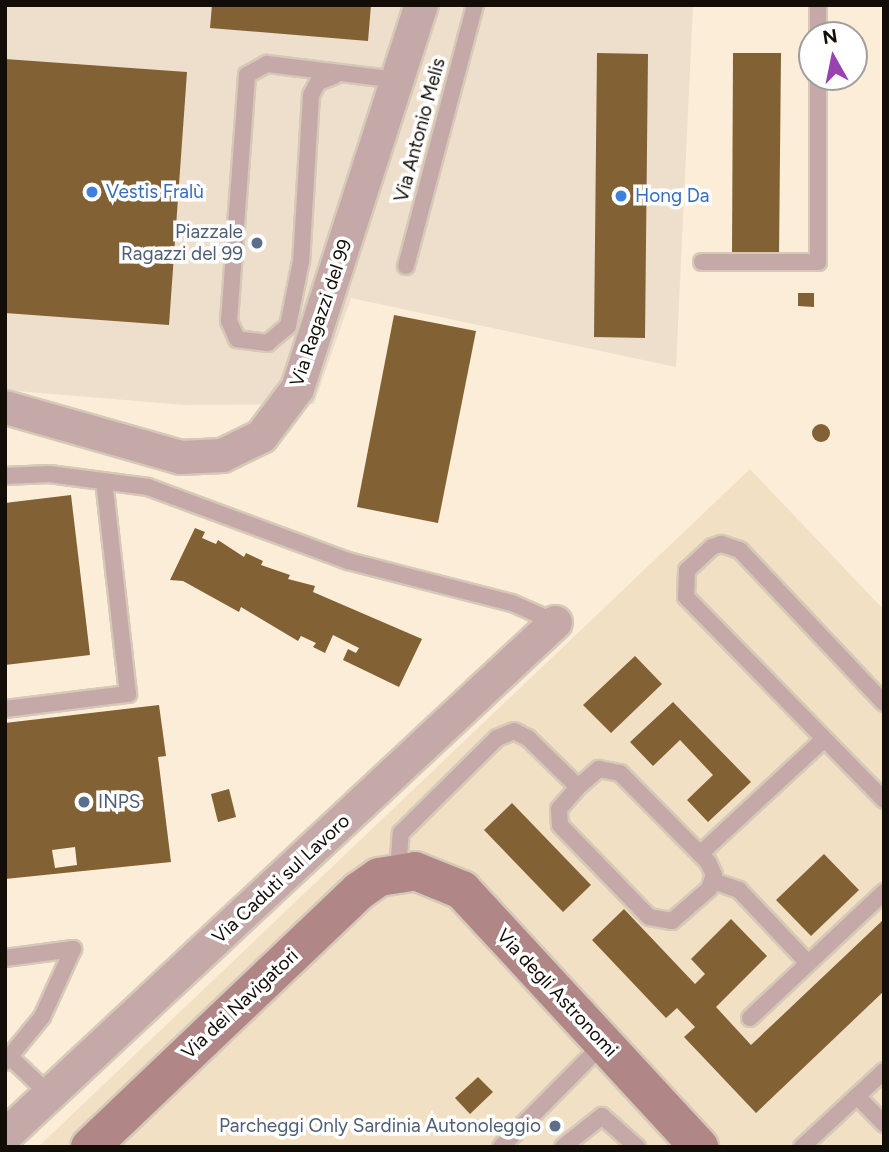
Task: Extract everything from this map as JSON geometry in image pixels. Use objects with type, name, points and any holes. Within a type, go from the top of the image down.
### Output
[{"type":"street","name":"Via Ragazzi del 99","points":[[5,407],[180,457],[222,455],[261,436],[297,388],[421,5]]},
{"type":"street","name":"Via Caduti sul Lavoro","points":[[5,1135],[51,1096],[555,621]]},
{"type":"street","name":"Via degli Astronomi","points":[[398,872],[432,874],[462,890],[699,1147]]},
{"type":"street","name":"Via dei Navigatori","points":[[90,1147],[359,891],[398,872]]},
{"type":"lane","name":"Via Antonio Melis","points":[[406,266],[475,5]]},
{"type":"lane","points":[[334,76],[318,82],[312,94],[302,261],[288,326],[268,342],[237,339],[229,321],[244,82],[252,69],[267,64],[312,67],[334,76],[398,80]]},
{"type":"lane","points":[[702,262],[818,262],[818,91]]},
{"type":"lane","points":[[5,476],[49,474],[148,487],[348,561],[512,603],[555,621]]},
{"type":"lane","points":[[5,709],[128,694],[104,481]]},
{"type":"lane","points":[[884,703],[740,550],[721,544],[712,547],[687,570],[686,597],[884,800]]},
{"type":"lane","points":[[398,872],[401,833],[505,733],[522,732],[578,787]]},
{"type":"lane","points":[[700,854],[824,738]]},
{"type":"lane","points":[[599,769],[613,769],[700,854],[712,869],[713,881],[672,921],[649,917],[560,825],[559,809],[578,787],[599,769]]},
{"type":"lane","points":[[713,881],[739,890],[808,963]]},
{"type":"lane","points":[[750,1018],[884,892]]},
{"type":"lane","points":[[5,958],[73,949],[42,1017],[8,1060],[51,1096]]},
{"type":"lane","points":[[501,1147],[604,1043]]},
{"type":"lane","points":[[802,1147],[884,1071]]},
{"type":"lane","points":[[857,1096],[884,1124]]},
{"type":"lane","points":[[563,1147],[602,1116],[637,1147]]},
{"type":"shaded area","points":[[5,5],[693,5],[676,367],[351,298],[314,404],[185,405],[5,390]]},
{"type":"shaded area","points":[[750,469],[884,610],[884,1147],[38,1147]]},
{"type":"building","points":[[212,5],[371,5],[368,41],[210,28]]},
{"type":"building","name":"Hong Da","points":[[597,53],[648,54],[645,338],[594,337]]},
{"type":"building","points":[[733,53],[781,53],[779,255],[732,255]]},
{"type":"building","name":"Vestis Fralù","points":[[5,59],[187,72],[169,325],[5,313]]},
{"type":"building","points":[[798,293],[814,293],[814,307],[798,306]]},
{"type":"building","points":[[394,315],[476,331],[438,523],[357,507]]},
{"type":"building","points":[[821,424],[827,427],[830,433],[827,439],[821,442],[815,439],[812,433],[815,427]]},
{"type":"building","points":[[71,495],[90,655],[5,665],[5,503]]},
{"type":"building","points":[[195,528],[205,532],[202,538],[216,544],[218,540],[244,557],[246,553],[263,561],[261,565],[290,575],[288,579],[315,586],[313,592],[422,639],[399,687],[343,660],[348,649],[356,653],[359,648],[333,635],[325,653],[313,647],[316,643],[301,636],[298,641],[241,607],[239,612],[183,581],[170,580]]},
{"type":"building","points":[[635,656],[662,684],[611,733],[583,705]]},
{"type":"building","points":[[673,702],[751,782],[708,822],[687,800],[713,775],[680,740],[653,766],[630,742]]},
{"type":"building","name":"INPS","points":[[159,705],[166,756],[158,757],[171,862],[5,879],[5,723]],"holes":[[[75,847],[77,865],[55,868],[52,850]]]},
{"type":"building","points":[[229,789],[236,817],[218,822],[211,794]]},
{"type":"building","points":[[512,803],[591,885],[563,912],[484,830]]},
{"type":"building","points":[[824,854],[859,890],[811,936],[776,900]]},
{"type":"building","points":[[624,909],[695,984],[705,974],[691,959],[731,919],[767,956],[716,1007],[751,1045],[884,919],[884,991],[756,1113],[684,1037],[695,1027],[677,1008],[666,1018],[592,940]]},
{"type":"building","points":[[478,1077],[493,1092],[470,1114],[455,1098]]},
{"type":"place","name":"Vestis Fralù","points":[[92,192]]},
{"type":"place","name":"Hong Da","points":[[621,196]]},
{"type":"place","name":"Piazzale Ragazzi del 99","points":[[257,243]]},
{"type":"place","name":"INPS","points":[[84,802]]},
{"type":"place","name":"Parcheggi Only Sardinia Autonoleggio","points":[[555,1126]]}]
